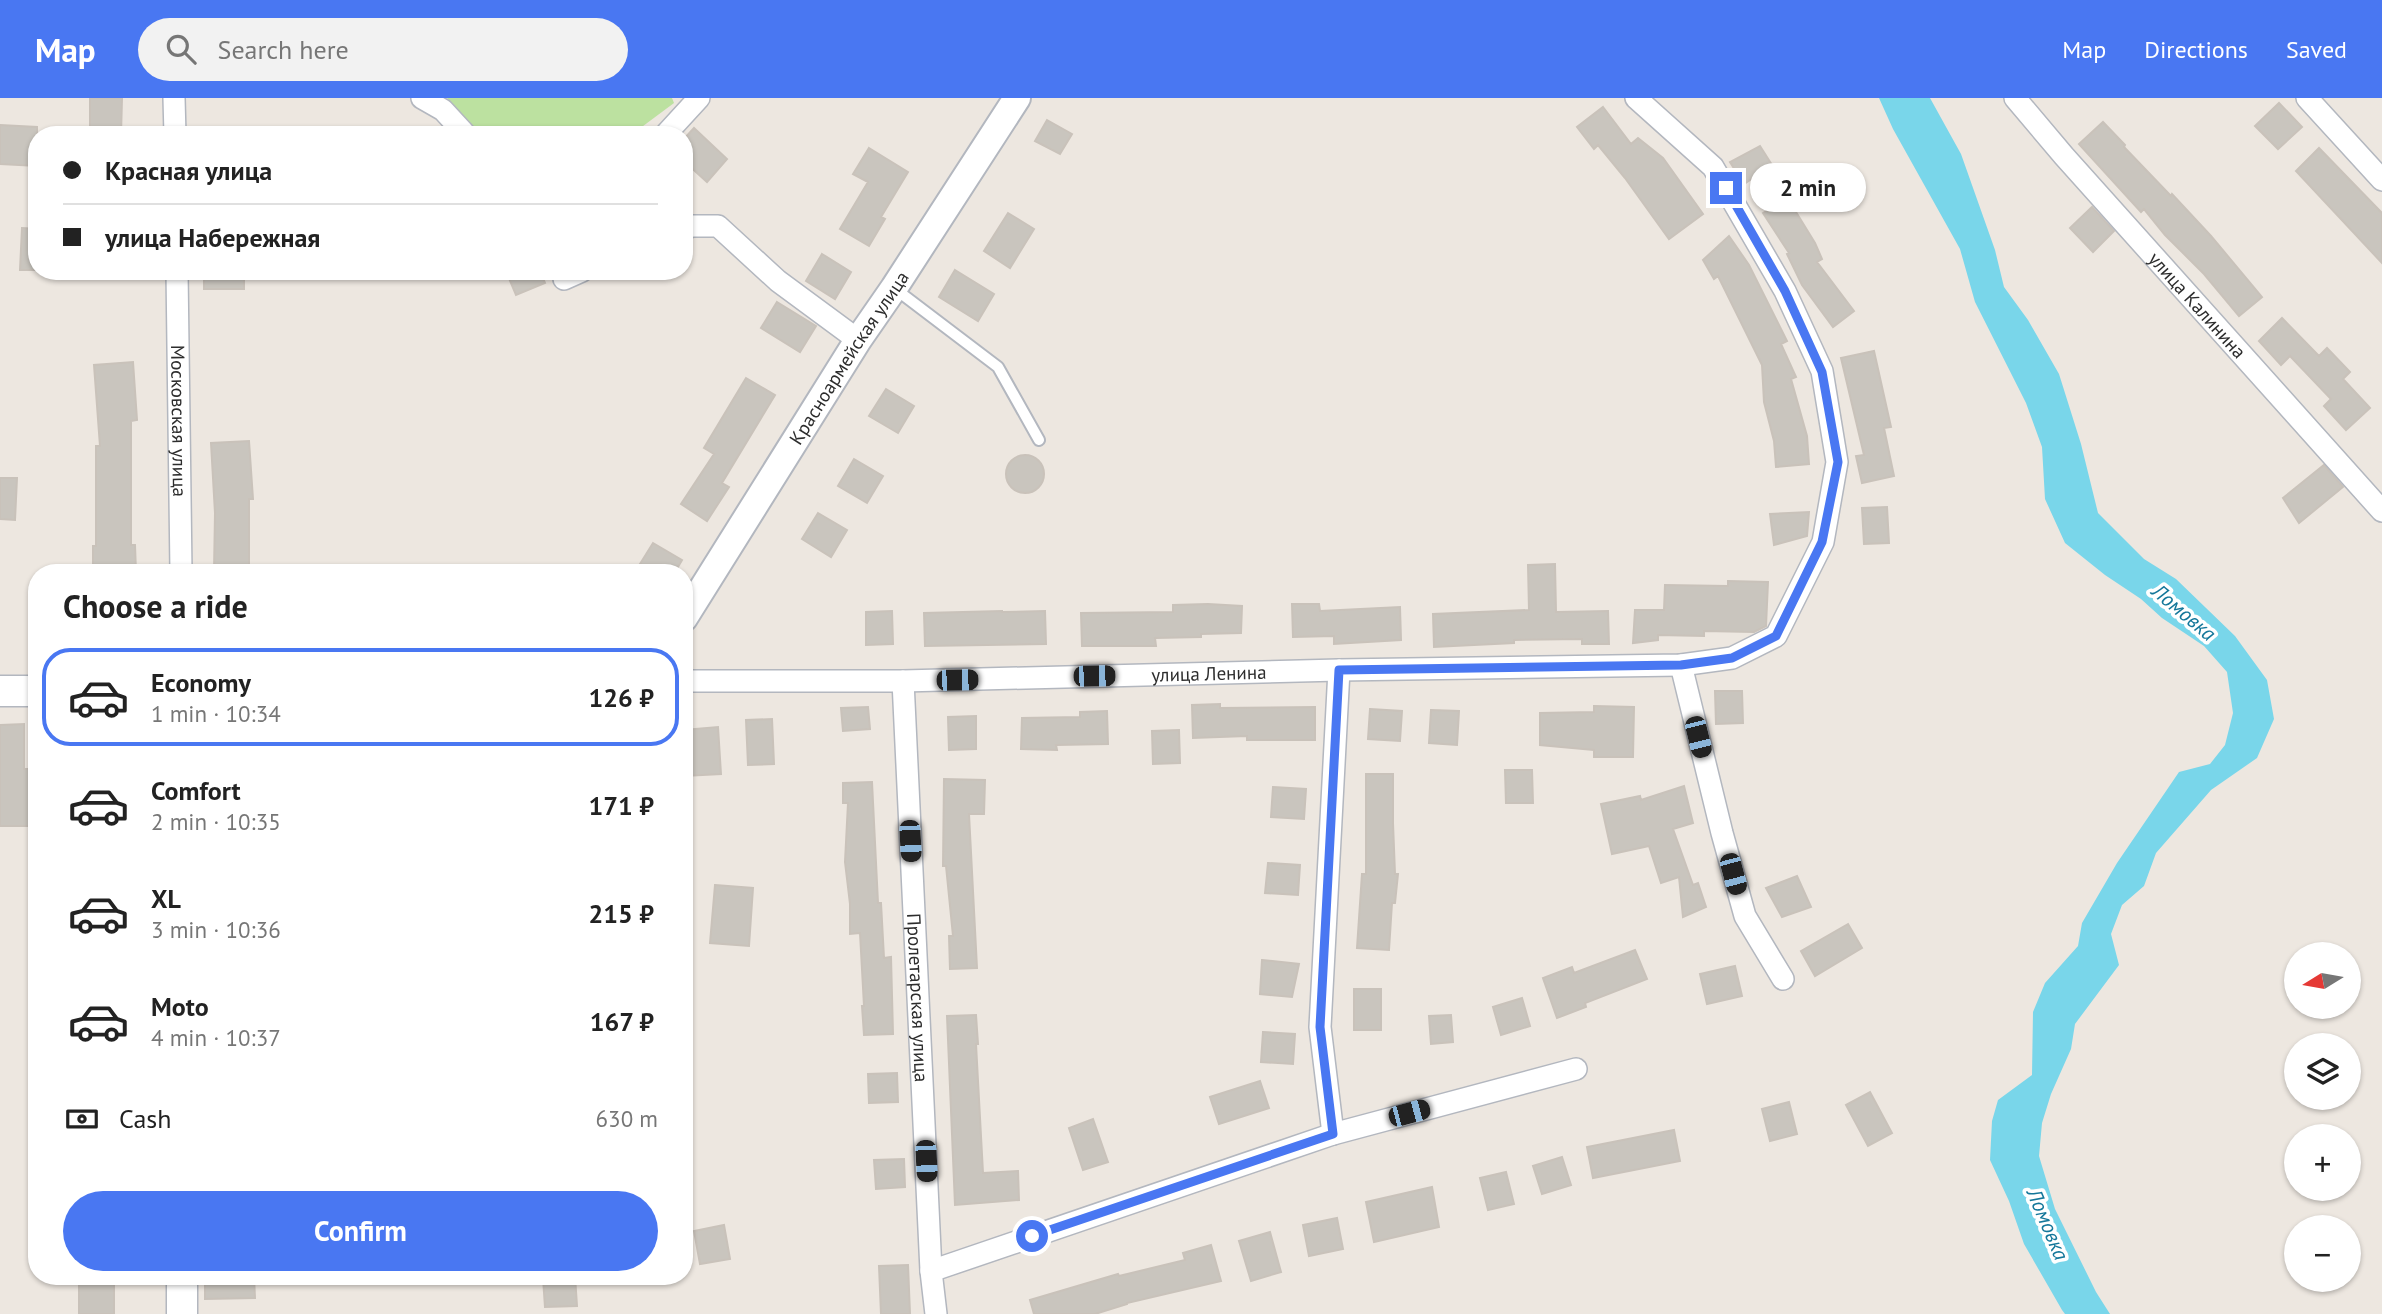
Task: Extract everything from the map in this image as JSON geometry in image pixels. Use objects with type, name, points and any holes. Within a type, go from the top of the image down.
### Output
[{"type":"main road","points":[[0,691],[28,691]]},
{"type":"main road","points":[[181,1314],[182,1285]]},
{"type":"street","points":[[174,98],[175,126]]},
{"type":"street","points":[[422,98],[443,110],[458,126]]},
{"type":"street","points":[[673,126],[699,98]]},
{"type":"street","name":"Красноармейская улица","points":[[693,604],[858,340],[1017,98]]},
{"type":"street","name":"улица Ленина","points":[[693,681],[902,681],[1681,665],[1732,658],[1776,636],[1822,542],[1838,462],[1822,372],[1785,291],[1713,167],[1636,98]]},
{"type":"street","name":"улица Калинина","points":[[2015,98],[2382,511]]},
{"type":"street","points":[[2307,98],[2382,180]]},
{"type":"street","points":[[693,226],[718,226],[778,281],[858,340]]},
{"type":"street","name":"Московская улица","points":[[177,280],[181,564]]},
{"type":"street","points":[[1681,665],[1745,916],[1783,979]]},
{"type":"street","points":[[1333,1134],[1320,1027],[1339,670]]},
{"type":"street","name":"Пролетарская улица","points":[[902,681],[931,1270],[936,1314]]},
{"type":"street","points":[[931,1270],[1333,1134],[1576,1069]]},
{"type":"lane","points":[[894,288],[998,367],[1039,440]]},
{"type":"green space","points":[[447,98],[672,98],[674,103],[643,126],[472,126]]},
{"type":"water","name":"Ломовка","points":[[1879,98],[1930,98],[1961,154],[1995,250],[2004,287],[2028,320],[2059,374],[2081,444],[2098,513],[2144,559],[2176,579],[2235,636],[2267,680],[2274,719],[2257,758],[2211,790],[2156,853],[2144,886],[2122,905],[2111,934],[2119,965],[2075,1024],[2071,1049],[2051,1094],[2042,1123],[2039,1156],[2055,1209],[2096,1292],[2110,1314],[2065,1314],[2062,1310],[2024,1244],[2009,1201],[1990,1160],[1992,1121],[1998,1100],[2032,1075],[2033,1012],[2045,983],[2078,946],[2082,923],[2117,863],[2179,772],[2210,764],[2225,745],[2233,713],[2227,672],[2204,646],[2162,618],[2141,599],[2065,543],[2045,499],[2042,447],[2026,403],[1975,302],[1960,249],[1893,129]]},
{"type":"building","points":[[90,98],[122,98],[121,126],[90,126]]},
{"type":"building","points":[[2279,103],[2302,127],[2278,149],[2255,126]]},
{"type":"building","points":[[1603,107],[1631,144],[1638,138],[1663,158],[1703,214],[1669,239],[1598,145],[1594,149],[1577,127]]},
{"type":"building","points":[[1047,120],[1072,134],[1060,154],[1035,141]]},
{"type":"building","points":[[2103,122],[2211,236],[2262,297],[2239,316],[2144,209],[2141,212],[2079,144]]},
{"type":"building","points":[[0,125],[28,127],[28,166],[0,164]]},
{"type":"building","points":[[693,129],[727,159],[707,182],[693,169]]},
{"type":"building","points":[[1760,146],[1772,165],[1744,184],[1730,162]]},
{"type":"building","points":[[869,148],[908,172],[881,217],[885,219],[869,246],[840,229],[868,182],[853,174]]},
{"type":"building","points":[[2319,148],[2382,213],[2382,263],[2296,171]]},
{"type":"building","points":[[1788,199],[1815,243],[1822,259],[1817,262],[1854,311],[1833,327],[1802,285],[1787,254],[1789,253],[1763,213]]},
{"type":"building","points":[[2092,207],[2114,231],[2093,252],[2070,228]]},
{"type":"building","points":[[1008,213],[1034,229],[1010,268],[984,251]]},
{"type":"building","points":[[22,228],[28,228],[28,270],[20,270]]},
{"type":"building","points":[[1729,236],[1749,265],[1787,341],[1781,344],[1796,377],[1791,379],[1807,436],[1809,464],[1776,467],[1774,441],[1764,402],[1762,365],[1718,276],[1714,279],[1703,260]]},
{"type":"building","points":[[822,254],[851,272],[835,299],[806,281]]},
{"type":"building","points":[[955,270],[994,294],[978,321],[939,297]]},
{"type":"building","points":[[204,280],[244,280],[244,289],[204,289]]},
{"type":"building","points":[[510,280],[544,280],[545,283],[516,295]]},
{"type":"building","points":[[777,302],[816,326],[800,352],[761,328]]},
{"type":"building","points":[[2282,318],[2319,356],[2327,348],[2350,372],[2343,379],[2370,408],[2346,430],[2324,406],[2331,399],[2290,356],[2281,365],[2259,341]]},
{"type":"building","points":[[1874,351],[1891,427],[1884,428],[1894,476],[1862,483],[1856,456],[1864,455],[1841,358]]},
{"type":"building","points":[[133,362],[137,420],[131,421],[131,545],[135,545],[136,564],[93,564],[93,546],[96,546],[96,446],[100,446],[94,365]]},
{"type":"building","points":[[746,378],[775,395],[722,483],[729,487],[707,521],[681,504],[714,454],[704,448]]},
{"type":"building","points":[[886,389],[914,406],[898,433],[869,416]]},
{"type":"building","points":[[249,441],[253,499],[249,499],[249,564],[214,564],[215,513],[211,443]]},
{"type":"building","points":[[1025,455],[1039,460],[1044,474],[1039,488],[1025,493],[1011,488],[1006,474],[1011,460]]},
{"type":"building","points":[[854,459],[883,476],[867,503],[838,486]]},
{"type":"building","points":[[2324,465],[2343,487],[2299,523],[2283,498]]},
{"type":"building","points":[[0,478],[17,478],[15,520],[0,519]]},
{"type":"building","points":[[1887,507],[1889,543],[1864,544],[1862,508]]},
{"type":"building","points":[[1809,512],[1807,536],[1774,545],[1770,514]]},
{"type":"building","points":[[818,513],[847,530],[831,557],[802,539]]},
{"type":"building","points":[[653,543],[682,560],[680,564],[640,564]]},
{"type":"building","points":[[1555,564],[1556,612],[1608,611],[1609,644],[1582,644],[1582,639],[1514,640],[1514,643],[1434,647],[1433,614],[1529,610],[1528,565]]},
{"type":"building","points":[[1728,581],[1768,582],[1766,626],[1754,632],[1704,631],[1704,636],[1658,635],[1658,640],[1633,643],[1635,610],[1664,610],[1665,585],[1728,586]]},
{"type":"building","points":[[1292,604],[1319,604],[1320,611],[1400,607],[1401,640],[1334,644],[1334,636],[1293,637]]},
{"type":"building","points":[[1173,605],[1242,606],[1241,633],[1155,638],[1156,646],[1082,646],[1081,613],[1173,612]]},
{"type":"building","points":[[892,611],[893,644],[866,645],[866,612]]},
{"type":"building","points":[[1045,611],[1046,644],[925,646],[924,613]]},
{"type":"building","points":[[1715,691],[1742,691],[1743,723],[1716,724]]},
{"type":"building","points":[[1220,704],[1220,708],[1315,707],[1315,740],[1247,740],[1247,736],[1193,738],[1192,705]]},
{"type":"building","points":[[1594,706],[1634,707],[1633,757],[1594,757],[1594,750],[1540,745],[1540,713],[1594,712]]},
{"type":"building","points":[[868,707],[870,729],[843,731],[841,708]]},
{"type":"building","points":[[1370,709],[1402,711],[1400,741],[1368,739]]},
{"type":"building","points":[[1431,710],[1459,711],[1457,745],[1429,743]]},
{"type":"building","points":[[1107,711],[1108,744],[1056,745],[1057,750],[1021,749],[1022,718],[1080,717],[1080,712]]},
{"type":"building","points":[[976,716],[976,749],[949,750],[948,717]]},
{"type":"building","points":[[772,719],[774,764],[748,765],[746,720]]},
{"type":"building","points":[[24,724],[24,769],[28,769],[28,826],[0,826],[0,725]]},
{"type":"building","points":[[718,727],[721,774],[693,776],[693,729]]},
{"type":"building","points":[[1179,730],[1180,763],[1153,764],[1152,731]]},
{"type":"building","points":[[1505,770],[1532,770],[1533,803],[1506,803]]},
{"type":"building","points":[[1366,774],[1393,774],[1395,874],[1398,874],[1395,903],[1392,903],[1389,950],[1357,948],[1362,874],[1366,874]]},
{"type":"building","points":[[944,779],[985,780],[984,814],[969,814],[977,968],[950,969],[949,936],[953,936],[946,866],[943,866]]},
{"type":"building","points":[[872,782],[878,903],[881,903],[884,958],[891,957],[893,1034],[864,1035],[860,933],[850,934],[845,862],[848,803],[843,803],[843,783]]},
{"type":"building","points":[[1684,786],[1693,823],[1673,829],[1693,885],[1698,883],[1706,907],[1683,917],[1679,877],[1661,883],[1649,846],[1612,854],[1601,804],[1640,796],[1641,800]]},
{"type":"building","points":[[1273,787],[1306,789],[1304,819],[1271,817]]},
{"type":"building","points":[[1268,863],[1300,865],[1298,895],[1265,893]]},
{"type":"building","points":[[1797,876],[1811,907],[1782,917],[1766,888]]},
{"type":"building","points":[[715,885],[753,888],[749,946],[710,943]]},
{"type":"building","points":[[1848,924],[1862,948],[1815,976],[1801,951]]},
{"type":"building","points":[[1635,950],[1647,979],[1585,1003],[1586,1007],[1557,1018],[1543,978],[1572,967],[1574,973]]},
{"type":"building","points":[[1262,960],[1299,964],[1292,997],[1260,994]]},
{"type":"building","points":[[1735,966],[1742,996],[1707,1004],[1700,974]]},
{"type":"building","points":[[1354,989],[1381,989],[1381,1030],[1354,1030]]},
{"type":"building","points":[[1522,998],[1530,1026],[1501,1035],[1493,1007]]},
{"type":"building","points":[[976,1015],[983,1173],[1018,1171],[1019,1200],[955,1205],[947,1016]]},
{"type":"building","points":[[1451,1015],[1453,1042],[1431,1044],[1429,1016]]},
{"type":"building","points":[[1263,1032],[1295,1034],[1293,1064],[1261,1062]]},
{"type":"building","points":[[897,1073],[898,1102],[869,1103],[868,1074]]},
{"type":"building","points":[[1260,1081],[1269,1108],[1219,1124],[1210,1097]]},
{"type":"building","points":[[1870,1092],[1892,1133],[1868,1146],[1846,1105]]},
{"type":"building","points":[[1789,1102],[1797,1134],[1770,1141],[1762,1109]]},
{"type":"building","points":[[1093,1119],[1108,1162],[1083,1170],[1069,1128]]},
{"type":"building","points":[[1674,1130],[1680,1161],[1593,1178],[1587,1147]]},
{"type":"building","points":[[1562,1157],[1571,1185],[1542,1194],[1533,1166]]},
{"type":"building","points":[[904,1159],[905,1187],[876,1189],[874,1160]]},
{"type":"building","points":[[1506,1172],[1514,1204],[1488,1210],[1480,1178]]},
{"type":"building","points":[[1432,1187],[1439,1227],[1374,1242],[1366,1202]]},
{"type":"building","points":[[1337,1218],[1343,1249],[1309,1256],[1303,1225]]},
{"type":"building","points":[[724,1225],[730,1259],[700,1264],[694,1231]]},
{"type":"building","points":[[1270,1232],[1281,1272],[1251,1281],[1239,1241]]},
{"type":"building","points":[[1211,1245],[1221,1281],[1127,1303],[1095,1314],[1034,1314],[1030,1300],[1118,1274],[1119,1276],[1185,1260],[1183,1253]]},
{"type":"building","points":[[908,1265],[910,1314],[881,1314],[879,1266]]},
{"type":"building","points":[[79,1285],[114,1285],[114,1314],[79,1314]]},
{"type":"building","points":[[205,1285],[254,1285],[255,1298],[205,1299]]},
{"type":"building","points":[[543,1285],[576,1285],[577,1306],[545,1307]]},
{"type":"route","points":[[1032,1236],[1333,1134],[1320,1027],[1339,670],[1681,665],[1732,658],[1776,636],[1822,542],[1838,462],[1822,372],[1785,291],[1726,188]]}]
